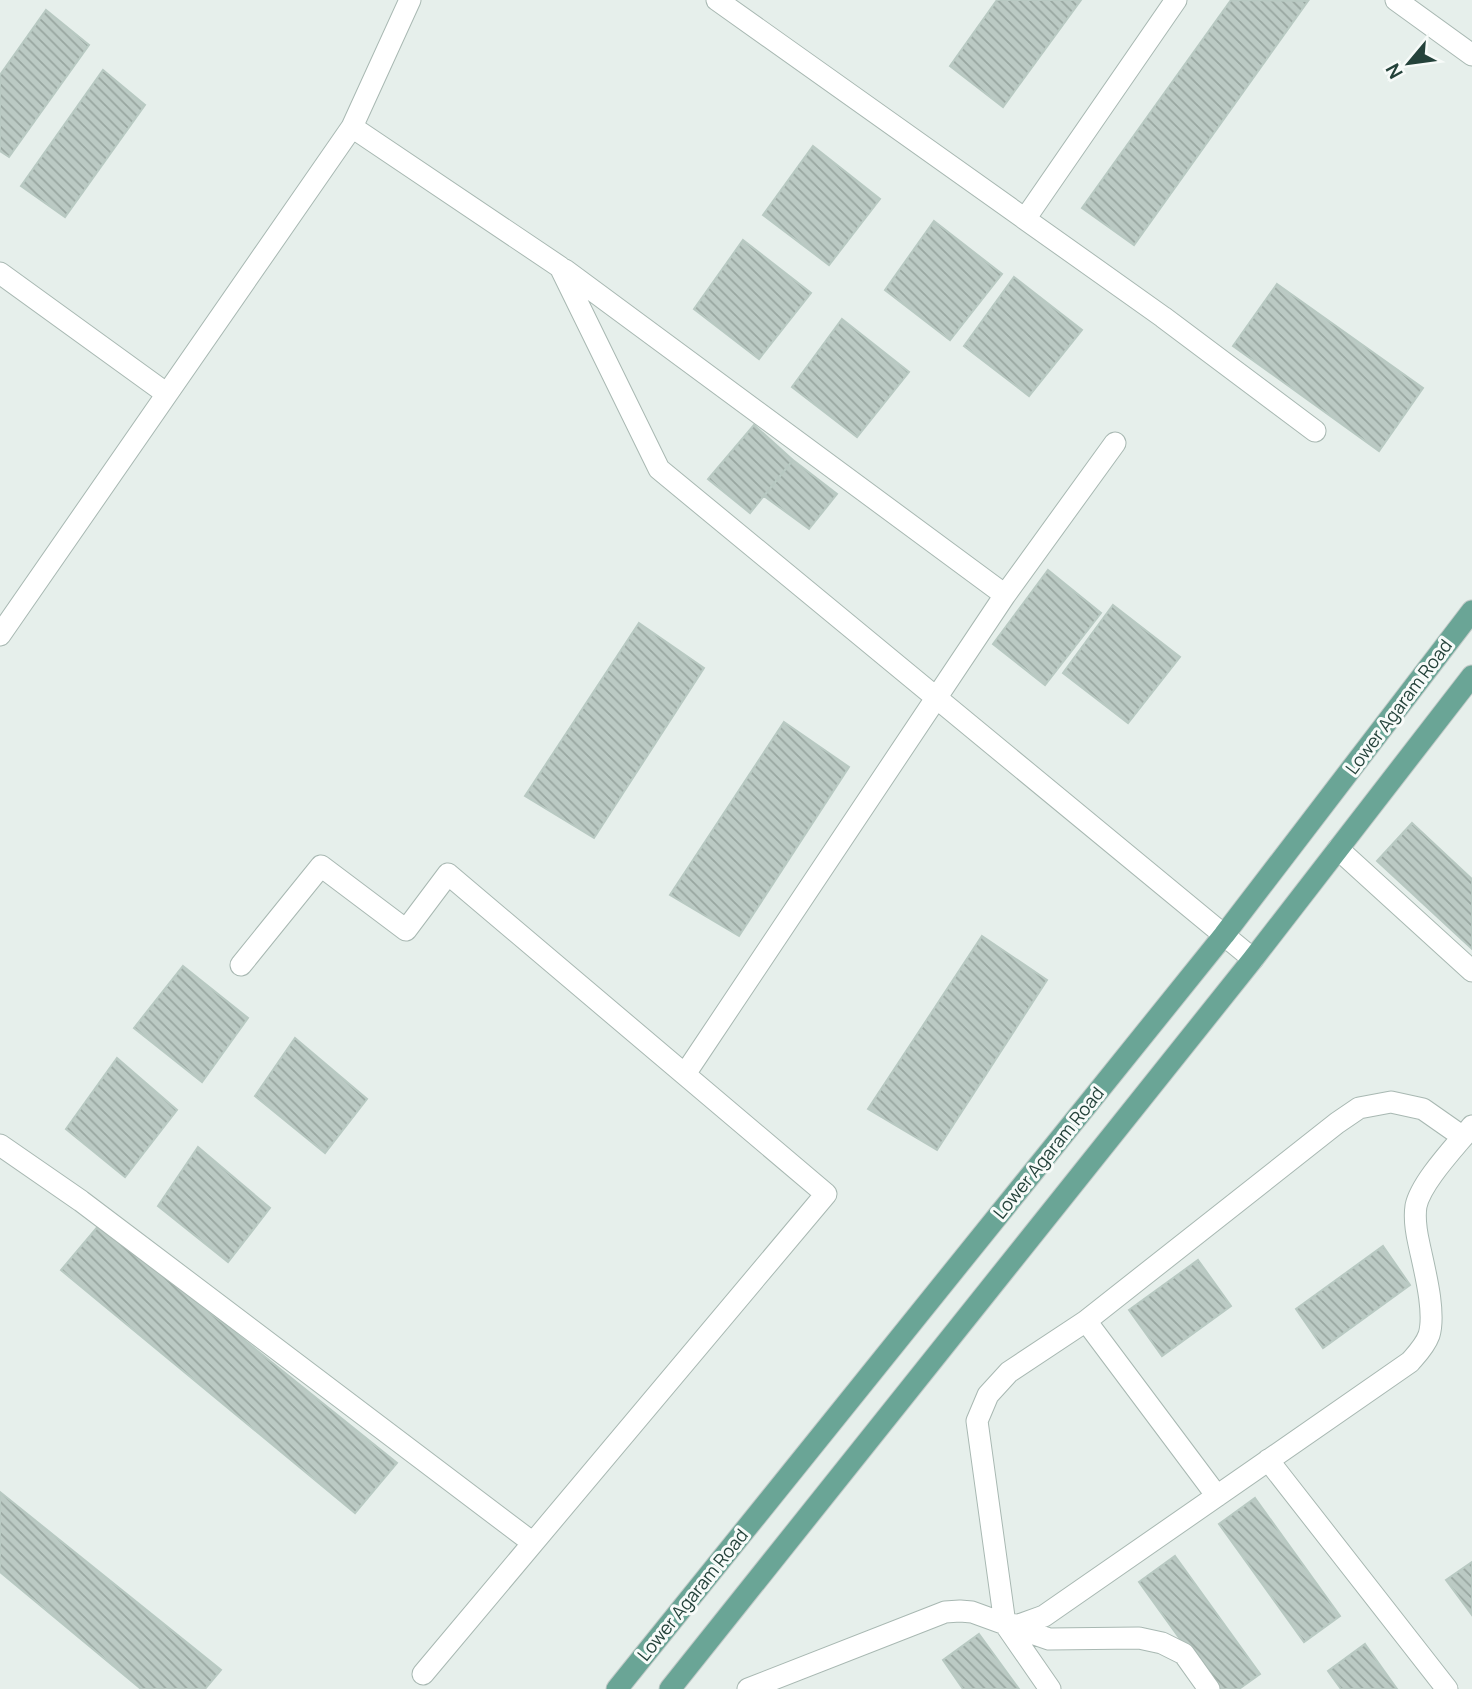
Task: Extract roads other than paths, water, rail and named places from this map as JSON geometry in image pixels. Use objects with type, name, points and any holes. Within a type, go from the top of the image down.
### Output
[{"type":"main road","name":"Lower Agaram Road","points":[[617,1689],[1224,935],[1472,611]]},
{"type":"main road","points":[[670,1689],[1253,959],[1472,676]]},
{"type":"lane","points":[[0,635],[352,127],[410,0]]},
{"type":"lane","points":[[718,0],[1163,317],[1315,431]]},
{"type":"lane","points":[[1025,219],[1176,0]]},
{"type":"lane","points":[[1396,0],[1472,55]]},
{"type":"lane","points":[[352,127],[560,267],[1004,595]]},
{"type":"lane","points":[[560,267],[659,469],[1253,959]]},
{"type":"lane","points":[[0,273],[167,394]]},
{"type":"lane","points":[[685,1074],[1004,595],[1115,443]]},
{"type":"lane","points":[[1338,849],[1472,971]]},
{"type":"lane","points":[[242,965],[321,866],[405,930],[448,874],[826,1194],[423,1674]]},
{"type":"lane","points":[[1005,1624],[1019,1625],[1044,1616],[1410,1362],[1428,1338],[1432,1323],[1427,1281],[1415,1223],[1417,1204],[1431,1179],[1468,1132],[1423,1109],[1391,1102],[1359,1108],[1086,1321],[1009,1372],[988,1395],[977,1421],[1005,1624],[1050,1689]]},
{"type":"lane","points":[[0,1144],[81,1201],[533,1543]]},
{"type":"lane","points":[[1086,1321],[1217,1496]]},
{"type":"lane","points":[[1268,1460],[1447,1689]]},
{"type":"lane","points":[[748,1689],[945,1612],[960,1611],[972,1612],[1049,1639],[1139,1638],[1162,1643],[1184,1654],[1209,1689]]}]
